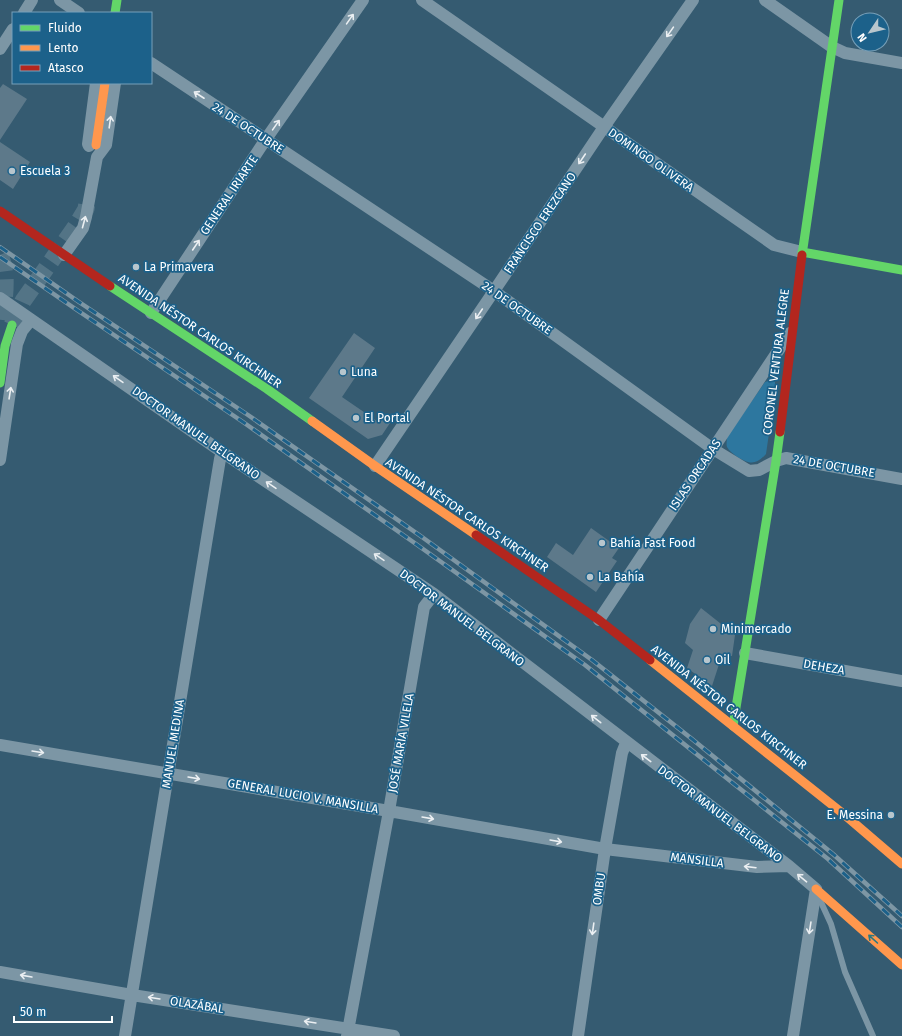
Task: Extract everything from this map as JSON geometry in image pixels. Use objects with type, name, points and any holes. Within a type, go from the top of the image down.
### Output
[{"type":"main road","name":"CORONEL VENTURA ALEGRE","points":[[734,726],[776,461],[802,252],[839,0]]},
{"type":"main road","points":[[97,151],[105,84]]},
{"type":"main road","name":"AVENIDA NÉSTOR CARLOS KIRCHNER","points":[[0,211],[93,275],[267,389],[375,466],[599,620],[846,816],[902,864]]},
{"type":"main road","name":"DOMINGO OLIVERA","points":[[802,252],[902,270]]},
{"type":"main road","points":[[0,384],[5,347],[12,325]]},
{"type":"main road","name":"DOCTOR MANUEL BELGRANO","points":[[816,889],[902,965]]},
{"type":"street","points":[[25,12],[32,0]]},
{"type":"street","points":[[60,0],[78,12]]},
{"type":"street","name":"GENERAL IRIARTE","points":[[151,312],[266,139],[363,0]]},
{"type":"street","name":"DOMINGO OLIVERA","points":[[422,0],[774,245],[802,252]]},
{"type":"street","name":"FRANCISCO EREZCANO","points":[[375,466],[604,127],[693,0]]},
{"type":"street","points":[[764,0],[832,47],[845,54],[902,63]]},
{"type":"street","points":[[0,49],[12,31]]},
{"type":"street","name":"24 DE OCTUBRE","points":[[152,64],[494,291],[713,449],[749,471],[759,470],[776,461],[786,458],[902,479]]},
{"type":"street","points":[[96,84],[88,144],[97,151]]},
{"type":"street","points":[[64,255],[83,228],[97,151],[106,145],[115,84]]},
{"type":"street","name":"DOCTOR MANUEL BELGRANO","points":[[0,298],[222,452],[434,594],[626,743],[789,866],[816,889]]},
{"type":"street","points":[[0,460],[17,344],[22,331],[31,320]]},
{"type":"street","name":"ISLAS ORCADAS","points":[[599,620],[792,330]]},
{"type":"street","name":"MANUEL MEDINA","points":[[125,1036],[222,452]]},
{"type":"street","name":"JOSÉ MARÍA VILELA","points":[[348,1032],[389,811],[424,607],[434,594]]},
{"type":"street","name":"DEHEZA","points":[[745,654],[902,681]]},
{"type":"street","name":"OMBU","points":[[578,1036],[605,849],[622,753],[626,743]]},
{"type":"street","name":"GENERAL LUCIO V. MANSILLA","points":[[0,745],[605,849]]},
{"type":"street","name":"MANSILLA","points":[[605,849],[757,867],[789,866]]},
{"type":"street","points":[[793,1036],[816,889]]},
{"type":"street","name":"OLAZÁBAL","points":[[0,972],[348,1032],[394,1036]]},
{"type":"lane","points":[[816,889],[831,924],[845,972],[873,1036]]},
{"type":"shaded area","points":[[771,380],[775,382],[775,392],[766,454],[755,462],[748,462],[736,456],[729,450],[727,447],[727,437],[765,382]]},
{"type":"building","name":"Escuela 3","points":[[3,84],[27,99],[0,140],[0,88]]},
{"type":"building","name":"Escuela 3","points":[[0,142],[30,162],[13,189],[0,180]]},
{"type":"building","name":"Luna","points":[[354,333],[375,348],[342,397],[377,421],[381,415],[390,423],[382,435],[368,439],[309,398]]},
{"type":"building","name":"La Bahía","points":[[591,528],[619,548],[612,558],[617,561],[596,592],[547,557],[556,543],[573,555]]},
{"type":"building","points":[[701,608],[735,635],[732,656],[722,655],[712,686],[687,668],[693,650],[685,643],[690,624]]},
{"type":"tunnel","points":[[12,325],[23,301],[76,226],[86,209],[87,203]]},
{"type":"tunnel","points":[[0,255],[3,263],[5,279],[2,320]]},
{"type":"railway","points":[[0,247],[79,302],[248,415],[422,537],[592,660],[833,854],[902,916]]},
{"type":"railway","points":[[0,257],[243,422],[585,665],[828,859],[902,927]]},
{"type":"traffic: fast","points":[[115,12],[117,0]]},
{"type":"traffic: fast","points":[[802,255],[839,0]]},
{"type":"traffic: fast","points":[[802,252],[902,270]]},
{"type":"traffic: fast","points":[[110,286],[267,389],[312,421]]},
{"type":"traffic: fast","points":[[0,383],[5,346],[12,325]]},
{"type":"traffic: fast","points":[[733,726],[780,432]]},
{"type":"traffic: slow","points":[[96,145],[105,84]]},
{"type":"traffic: slow","points":[[312,421],[476,535]]},
{"type":"traffic: slow","points":[[650,660],[846,816],[902,864]]},
{"type":"traffic: slow","points":[[816,889],[902,965]]},
{"type":"traffic: jam","points":[[0,211],[110,286]]},
{"type":"traffic: jam","points":[[780,432],[802,255]]},
{"type":"traffic: jam","points":[[476,535],[599,620],[650,660]]},
{"type":"place","name":"Escuela 3","points":[[12,171]]},
{"type":"place","name":"La Primavera","points":[[136,267]]},
{"type":"place","name":"Luna","points":[[343,372]]},
{"type":"place","name":"El Portal","points":[[356,418]]},
{"type":"place","name":"Bahía Fast Food","points":[[602,543]]},
{"type":"place","name":"La Bahía","points":[[590,577]]},
{"type":"place","name":"Minimercado","points":[[713,629]]},
{"type":"place","name":"Oil","points":[[707,660]]},
{"type":"place","name":"E. Messina","points":[[891,815]]}]
